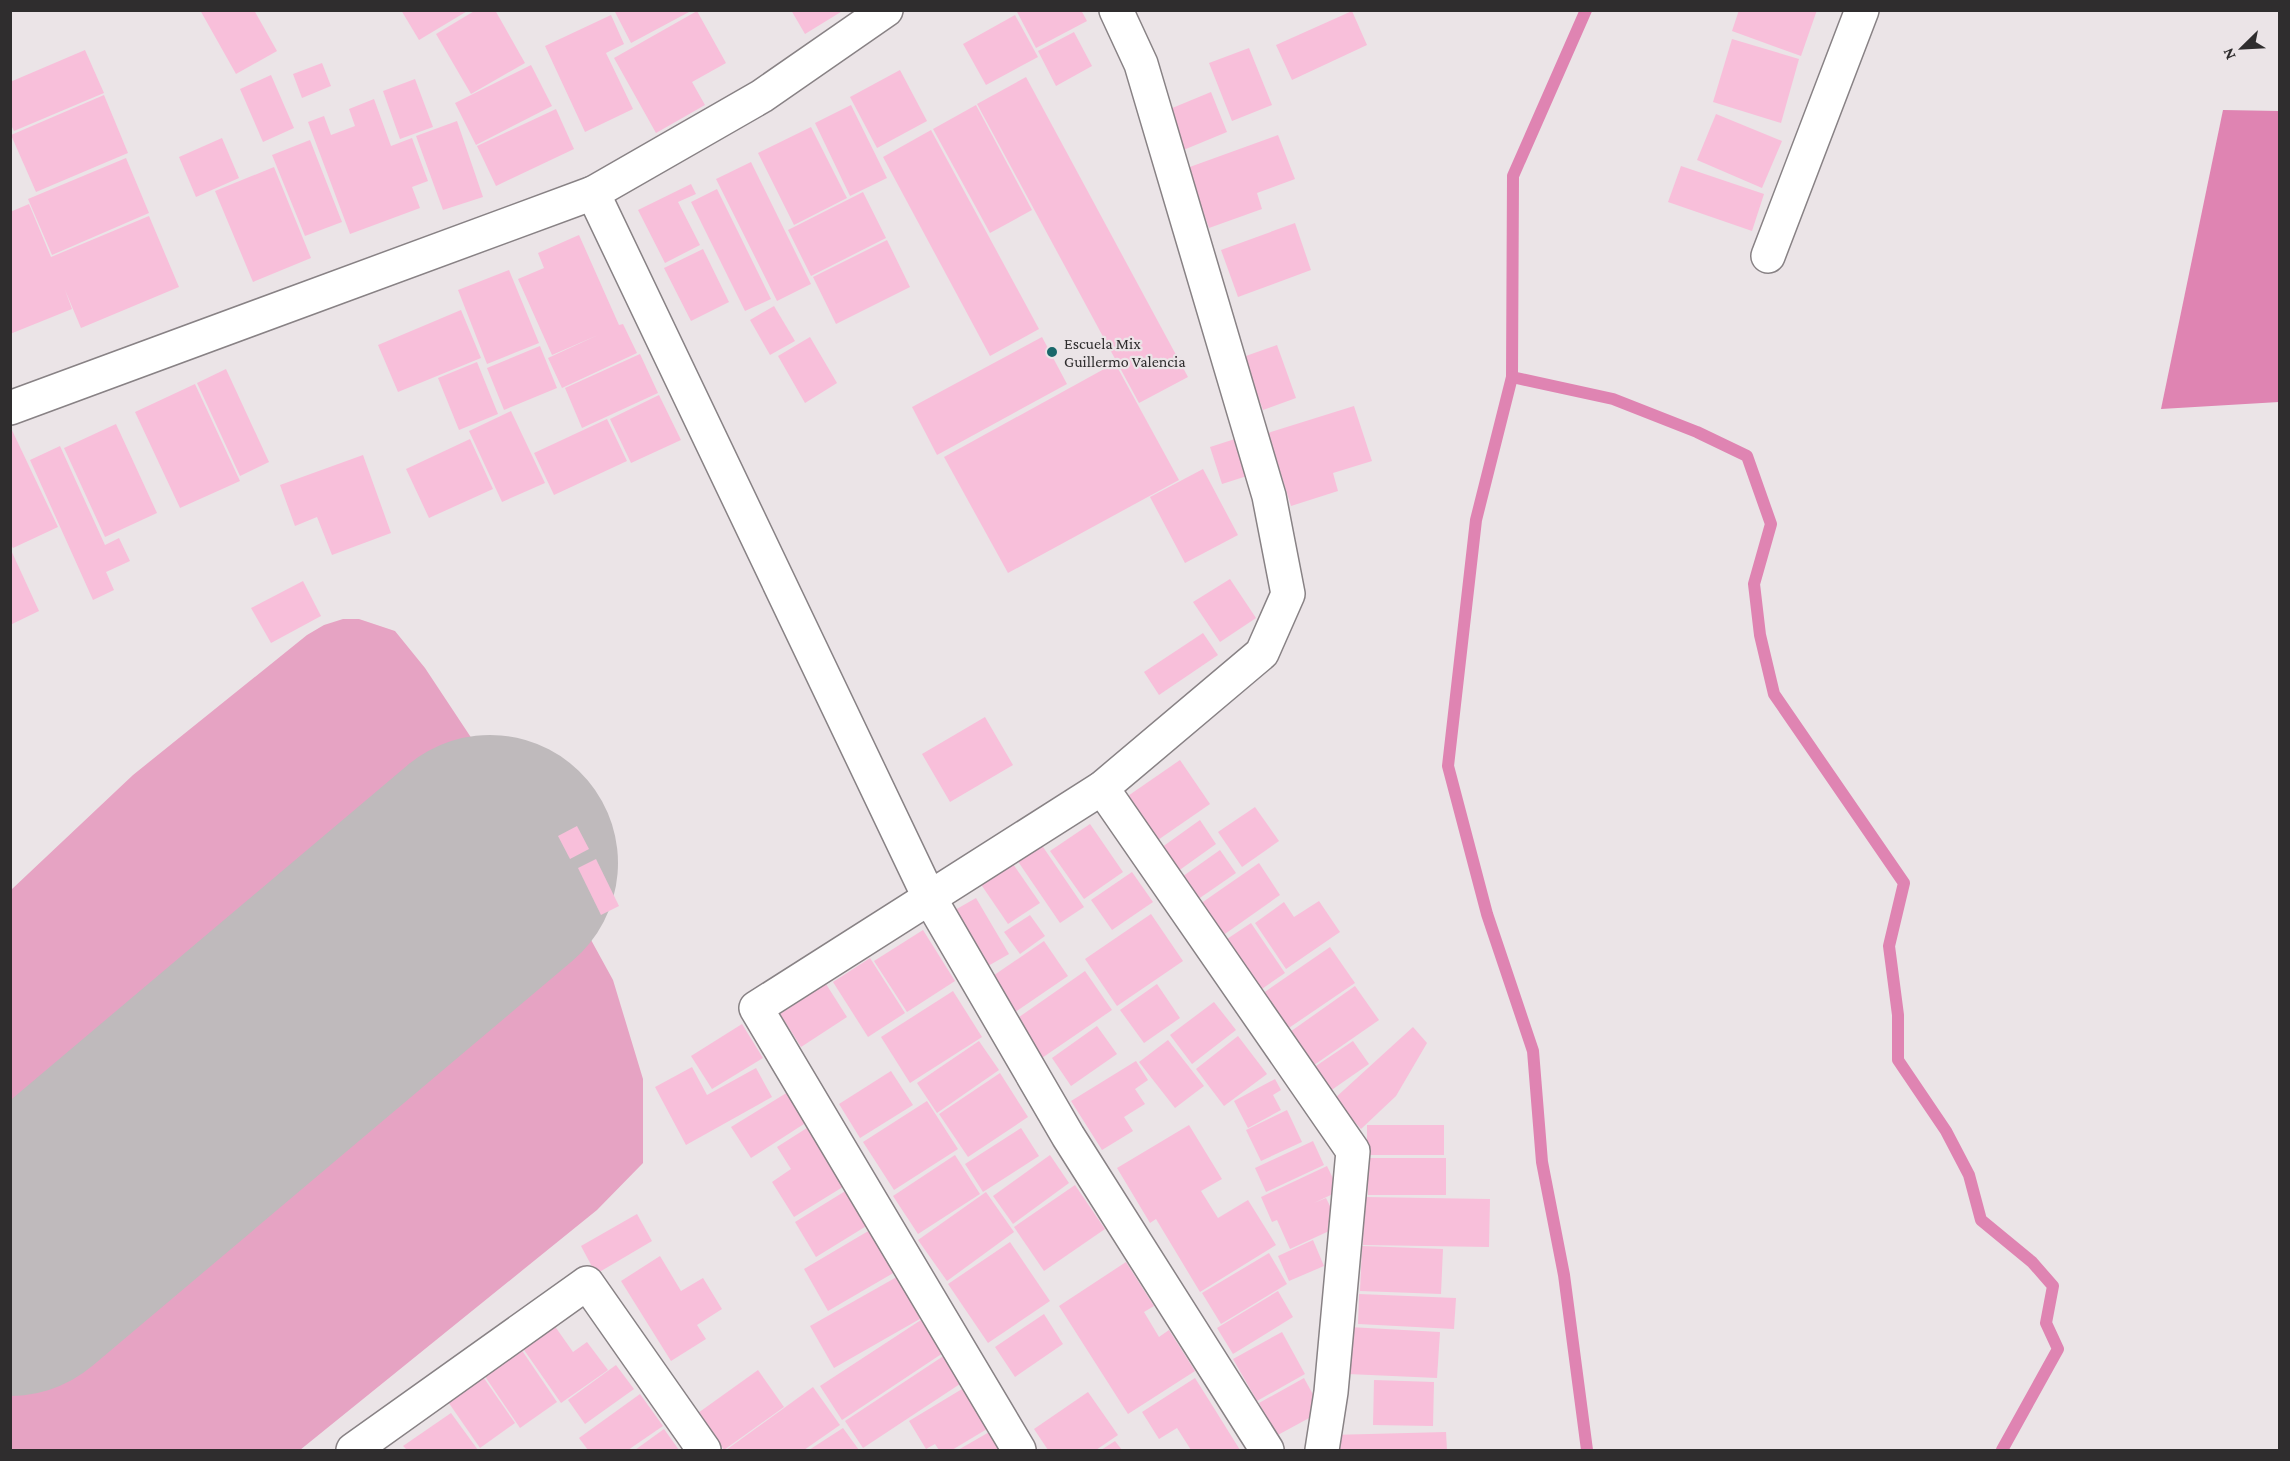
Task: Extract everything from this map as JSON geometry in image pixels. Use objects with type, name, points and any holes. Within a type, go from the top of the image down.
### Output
[{"type":"street","points":[[10,408],[593,193],[762,96],[886,10]]},
{"type":"street","points":[[1019,1450],[756,1008],[1102,788],[1262,653],[1288,594],[1269,496],[1140,64],[1116,10]]},
{"type":"street","points":[[1768,256],[1862,10]]},
{"type":"street","points":[[593,193],[929,897],[1068,1136],[1266,1450]]},
{"type":"street","points":[[1102,788],[1353,1151],[1332,1392],[1322,1450]]},
{"type":"street","points":[[353,1450],[587,1283],[704,1450]]},
{"type":"shaded area","points":[[2223,110],[2279,111],[2279,402],[2161,409]]},
{"type":"shaded area","points":[[343,619],[359,619],[395,631],[425,668],[523,816],[613,980],[643,1079],[643,1163],[597,1210],[300,1450],[11,1450],[11,1347],[266,1122],[347,1137],[531,940],[483,833],[431,792],[410,801],[11,1161],[11,890],[133,775],[307,635],[324,625]]},
{"type":"building","points":[[200,10],[254,10],[277,51],[236,74]]},
{"type":"building","points":[[401,10],[469,10],[419,40]]},
{"type":"building","points":[[476,10],[495,10],[525,63],[471,94],[436,34]]},
{"type":"building","points":[[614,10],[688,10],[689,12],[631,43]]},
{"type":"building","points":[[791,10],[844,10],[805,34]]},
{"type":"building","points":[[1016,10],[1081,10],[1087,21],[1036,48]]},
{"type":"building","points":[[1739,10],[1817,10],[1801,56],[1732,31]]},
{"type":"building","points":[[697,11],[726,63],[692,82],[705,105],[656,133],[614,58]]},
{"type":"building","points":[[1352,11],[1367,45],[1292,80],[1276,45]]},
{"type":"building","points":[[611,15],[624,44],[606,53],[633,109],[585,132],[545,46]]},
{"type":"building","points":[[1015,15],[1038,57],[986,85],[963,44]]},
{"type":"building","points":[[1074,32],[1092,66],[1056,86],[1038,51]]},
{"type":"building","points":[[1732,39],[1799,59],[1781,123],[1713,102]]},
{"type":"building","points":[[1249,48],[1272,105],[1232,121],[1209,63]]},
{"type":"building","points":[[85,50],[104,93],[14,131],[10,123],[10,82]]},
{"type":"building","points":[[322,63],[331,86],[302,98],[293,74]]},
{"type":"building","points":[[531,65],[552,106],[476,145],[455,103]]},
{"type":"building","points":[[900,70],[927,121],[877,148],[850,97]]},
{"type":"building","points":[[271,75],[294,128],[263,142],[240,89]]},
{"type":"building","points":[[1026,77],[1188,377],[1139,403],[977,104]]},
{"type":"building","points":[[415,79],[433,127],[400,139],[383,91]]},
{"type":"building","points":[[1211,92],[1227,132],[1181,151],[1165,111]]},
{"type":"building","points":[[104,95],[128,153],[36,192],[11,135]]},
{"type":"building","points":[[374,99],[391,146],[412,138],[428,181],[412,187],[420,208],[350,234],[308,122],[324,116],[331,135],[355,126],[349,109]]},
{"type":"building","points":[[851,105],[887,178],[850,196],[815,123]]},
{"type":"building","points":[[976,105],[1032,210],[990,233],[933,129]]},
{"type":"building","points":[[556,109],[574,149],[496,186],[477,146]]},
{"type":"building","points":[[1716,114],[1782,141],[1762,188],[1697,160]]},
{"type":"building","points":[[457,121],[483,197],[443,210],[416,136]]},
{"type":"building","points":[[811,127],[847,198],[794,225],[758,153]]},
{"type":"building","points":[[931,130],[1039,329],[990,356],[883,157]]},
{"type":"building","points":[[1278,135],[1295,179],[1257,193],[1262,209],[1209,228],[1187,168]]},
{"type":"building","points":[[222,138],[239,178],[196,197],[179,157]]},
{"type":"building","points":[[310,140],[342,222],[305,236],[272,155]]},
{"type":"building","points":[[126,158],[149,213],[52,255],[28,199]]},
{"type":"building","points":[[751,162],[811,284],[777,301],[716,179]]},
{"type":"building","points":[[1681,166],[1764,194],[1752,231],[1668,202]]},
{"type":"building","points":[[274,167],[311,258],[253,282],[215,191]]},
{"type":"building","points":[[691,184],[696,194],[678,202],[700,245],[665,263],[638,210]]},
{"type":"building","points":[[717,189],[771,299],[745,311],[691,202]]},
{"type":"building","points":[[863,192],[886,238],[811,276],[788,230]]},
{"type":"building","points":[[29,204],[51,257],[149,216],[179,287],[81,328],[65,290],[72,309],[10,334],[10,212]]},
{"type":"building","points":[[1295,223],[1311,270],[1238,297],[1221,250]]},
{"type":"building","points":[[579,235],[619,325],[623,324],[637,353],[562,388],[548,358],[598,335],[552,355],[518,279],[544,268],[538,253]]},
{"type":"building","points":[[887,240],[910,287],[836,324],[813,277]]},
{"type":"building","points":[[703,249],[729,302],[691,321],[664,268]]},
{"type":"building","points":[[509,270],[539,343],[487,364],[458,290]]},
{"type":"building","points":[[774,306],[795,341],[770,355],[750,320]]},
{"type":"building","points":[[461,310],[481,358],[398,392],[378,345]]},
{"type":"building","points":[[810,337],[837,383],[805,403],[778,356]]},
{"type":"building","points":[[1042,337],[1067,384],[937,455],[912,407]]},
{"type":"building","points":[[1277,345],[1296,398],[1263,410],[1243,357]]},
{"type":"building","points":[[540,346],[557,388],[504,410],[487,368]]},
{"type":"building","points":[[640,354],[658,393],[582,428],[565,388]]},
{"type":"building","points":[[477,362],[498,414],[459,430],[438,378]]},
{"type":"building","points":[[1115,363],[1179,480],[1008,573],[944,457]]},
{"type":"building","points":[[226,369],[269,462],[240,476],[197,383]]},
{"type":"building","points":[[195,384],[240,481],[180,508],[135,412]]},
{"type":"building","points":[[659,395],[681,440],[631,463],[610,419]]},
{"type":"building","points":[[1354,406],[1372,461],[1333,473],[1338,491],[1291,506],[1268,433]]},
{"type":"building","points":[[511,411],[545,483],[502,502],[469,431]]},
{"type":"building","points":[[607,419],[627,461],[554,495],[534,453]]},
{"type":"building","points":[[116,424],[157,513],[105,537],[64,448]]},
{"type":"building","points":[[10,426],[58,527],[13,548],[10,543]]},
{"type":"building","points":[[470,439],[493,489],[429,518],[406,469]]},
{"type":"building","points":[[1235,439],[1247,476],[1222,484],[1210,447]]},
{"type":"building","points":[[60,446],[105,545],[119,538],[130,561],[106,572],[114,590],[93,600],[30,460]]},
{"type":"building","points":[[363,455],[391,533],[332,555],[317,517],[295,526],[280,485]]},
{"type":"building","points":[[1203,469],[1238,535],[1185,563],[1150,497]]},
{"type":"building","points":[[10,548],[39,611],[10,625]]},
{"type":"building","points":[[1230,579],[1256,618],[1220,642],[1193,602]]},
{"type":"building","points":[[303,581],[321,616],[271,643],[251,608]]},
{"type":"building","points":[[1203,633],[1218,655],[1159,695],[1144,672]]},
{"type":"building","points":[[985,717],[1013,765],[950,802],[922,754]]},
{"type":"building","points":[[1180,760],[1210,804],[1155,842],[1125,798]]},
{"type":"building","points":[[1255,807],[1279,841],[1242,867],[1218,832]]},
{"type":"building","points":[[1200,820],[1216,844],[1174,874],[1158,850]]},
{"type":"building","points":[[1090,824],[1123,872],[1084,899],[1050,851]]},
{"type":"building","points":[[577,826],[589,849],[570,859],[558,836]]},
{"type":"building","points":[[1041,844],[1084,907],[1060,923],[1017,860]]},
{"type":"building","points":[[1220,850],[1236,873],[1194,902],[1179,879]]},
{"type":"building","points":[[596,859],[619,906],[601,915],[578,868]]},
{"type":"building","points":[[1011,861],[1040,903],[1008,924],[980,883]]},
{"type":"building","points":[[1259,863],[1280,895],[1222,936],[1200,904]]},
{"type":"building","points":[[1132,872],[1153,902],[1112,930],[1091,900]]},
{"type":"building","points":[[976,898],[1009,954],[981,970],[948,914]]},
{"type":"building","points":[[1319,901],[1340,932],[1286,969],[1255,923],[1284,902],[1294,917]]},
{"type":"building","points":[[1151,914],[1183,961],[1117,1006],[1085,959]]},
{"type":"building","points":[[1030,915],[1045,936],[1020,954],[1004,932]]},
{"type":"building","points":[[1251,923],[1285,973],[1256,993],[1221,943]]},
{"type":"building","points":[[923,930],[955,981],[907,1012],[874,961]]},
{"type":"building","points":[[1044,941],[1068,976],[1008,1017],[984,982]]},
{"type":"building","points":[[1330,947],[1355,983],[1280,1034],[1256,998]]},
{"type":"building","points":[[870,958],[905,1013],[868,1037],[833,982]]},
{"type":"building","points":[[1085,971],[1112,1010],[1039,1060],[1012,1022]]},
{"type":"building","points":[[826,984],[847,1017],[801,1047],[780,1014]]},
{"type":"building","points":[[1157,984],[1180,1018],[1144,1043],[1120,1010]]},
{"type":"building","points":[[1355,986],[1379,1020],[1304,1072],[1280,1039]]},
{"type":"building","points":[[953,991],[982,1037],[910,1083],[881,1037]]},
{"type":"building","points":[[1214,1002],[1236,1030],[1192,1064],[1170,1035]]},
{"type":"building","points":[[742,1024],[763,1058],[712,1089],[691,1056]]},
{"type":"building","points":[[1097,1026],[1117,1054],[1071,1086],[1052,1058]]},
{"type":"building","points":[[1413,1027],[1427,1043],[1396,1096],[1361,1129],[1334,1099]]},
{"type":"building","points":[[1238,1036],[1267,1074],[1224,1106],[1196,1069]]},
{"type":"building","points":[[1168,1040],[1204,1086],[1175,1108],[1139,1062]]},
{"type":"building","points":[[979,1041],[999,1070],[937,1113],[917,1083]]},
{"type":"building","points":[[1353,1041],[1369,1064],[1320,1098],[1304,1074]]},
{"type":"building","points":[[1136,1061],[1148,1080],[1135,1089],[1145,1104],[1124,1117],[1133,1131],[1102,1150],[1071,1101]]},
{"type":"building","points":[[692,1067],[707,1095],[756,1068],[772,1097],[686,1145],[655,1087]]},
{"type":"building","points":[[891,1071],[913,1105],[860,1138],[839,1104]]},
{"type":"building","points":[[1000,1073],[1028,1117],[968,1157],[939,1114]]},
{"type":"building","points":[[1275,1079],[1281,1090],[1273,1095],[1281,1110],[1248,1128],[1234,1101]]},
{"type":"building","points":[[788,1092],[807,1122],[751,1158],[731,1127]]},
{"type":"building","points":[[927,1101],[958,1149],[894,1190],[863,1142]]},
{"type":"building","points":[[1287,1110],[1302,1142],[1261,1161],[1246,1130]]},
{"type":"building","points":[[1189,1125],[1222,1179],[1201,1191],[1218,1218],[1248,1200],[1276,1245],[1200,1292],[1156,1219],[1150,1223],[1117,1168]]},
{"type":"building","points":[[1367,1125],[1444,1125],[1444,1155],[1367,1155]]},
{"type":"building","points":[[810,1126],[846,1185],[794,1217],[772,1182],[791,1169],[777,1147]]},
{"type":"building","points":[[1021,1128],[1039,1156],[983,1192],[965,1164]]},
{"type":"building","points":[[1313,1141],[1324,1165],[1266,1192],[1255,1168]]},
{"type":"building","points":[[955,1155],[980,1194],[918,1234],[893,1196]]},
{"type":"building","points":[[1050,1155],[1069,1183],[1013,1224],[993,1196]]},
{"type":"building","points":[[1367,1158],[1446,1158],[1446,1195],[1368,1195]]},
{"type":"building","points":[[1327,1166],[1339,1191],[1314,1203],[1326,1198],[1340,1226],[1290,1249],[1277,1220],[1272,1222],[1261,1197]]},
{"type":"building","points":[[1075,1185],[1105,1229],[1044,1271],[1014,1227]]},
{"type":"building","points":[[847,1190],[868,1225],[816,1257],[795,1222]]},
{"type":"building","points":[[986,1192],[1014,1232],[947,1281],[918,1240]]},
{"type":"building","points":[[1364,1197],[1490,1199],[1489,1247],[1363,1245]]},
{"type":"building","points":[[637,1214],[652,1241],[596,1274],[581,1246]]},
{"type":"building","points":[[870,1230],[895,1272],[828,1311],[804,1269]]},
{"type":"building","points":[[1313,1240],[1324,1266],[1289,1281],[1278,1256]]},
{"type":"building","points":[[1010,1242],[1050,1301],[988,1343],[948,1284]]},
{"type":"building","points":[[1362,1246],[1443,1249],[1441,1294],[1360,1291]]},
{"type":"building","points":[[1269,1253],[1287,1284],[1221,1324],[1202,1293]]},
{"type":"building","points":[[660,1256],[681,1291],[703,1278],[722,1309],[697,1325],[706,1339],[671,1361],[621,1281]]},
{"type":"building","points":[[1126,1262],[1154,1306],[1144,1312],[1159,1337],[1169,1330],[1195,1371],[1128,1414],[1059,1306]]},
{"type":"building","points":[[902,1274],[925,1316],[834,1368],[810,1326]]},
{"type":"building","points":[[1278,1291],[1293,1317],[1233,1354],[1217,1328]]},
{"type":"building","points":[[1359,1294],[1456,1298],[1454,1329],[1358,1324]]},
{"type":"building","points":[[1044,1314],[1063,1344],[1015,1377],[995,1347]]},
{"type":"building","points":[[924,1318],[946,1351],[842,1420],[820,1386]]},
{"type":"building","points":[[554,1325],[573,1352],[587,1342],[608,1370],[561,1403],[522,1347]]},
{"type":"building","points":[[1349,1327],[1440,1332],[1437,1378],[1348,1374]]},
{"type":"building","points":[[1282,1332],[1305,1374],[1257,1401],[1233,1359]]},
{"type":"building","points":[[521,1349],[557,1402],[520,1428],[484,1375]]},
{"type":"building","points":[[948,1353],[966,1380],[863,1448],[845,1421]]},
{"type":"building","points":[[616,1365],[634,1389],[585,1424],[568,1400]]},
{"type":"building","points":[[758,1370],[784,1407],[724,1450],[698,1413]]},
{"type":"building","points":[[479,1371],[515,1423],[480,1448],[444,1396]]},
{"type":"building","points":[[1195,1378],[1240,1450],[1191,1450],[1177,1428],[1159,1439],[1142,1412]]},
{"type":"building","points":[[1304,1378],[1322,1411],[1276,1436],[1259,1403]]},
{"type":"building","points":[[1374,1380],[1434,1382],[1433,1426],[1373,1425]]},
{"type":"building","points":[[967,1386],[992,1426],[952,1450],[939,1450],[935,1444],[926,1449],[909,1421]]},
{"type":"building","points":[[813,1387],[840,1425],[804,1450],[726,1450]]},
{"type":"building","points":[[1088,1392],[1118,1435],[1096,1450],[1048,1450],[1034,1429]]},
{"type":"building","points":[[640,1394],[663,1426],[628,1450],[588,1450],[579,1438]]},
{"type":"building","points":[[451,1413],[478,1450],[407,1450],[403,1446]]},
{"type":"building","points":[[843,1428],[859,1450],[809,1450]]},
{"type":"building","points":[[664,1429],[679,1450],[635,1450]]},
{"type":"building","points":[[991,1431],[1003,1450],[958,1450]]},
{"type":"building","points":[[1446,1432],[1447,1450],[1332,1450],[1331,1435]]},
{"type":"building","points":[[1115,1441],[1122,1450],[1101,1450]]},
{"type":"waterway","points":[[1586,10],[1513,176],[1512,377],[1476,520],[1448,766],[1487,914],[1533,1051],[1542,1162],[1564,1275],[1587,1450]]},
{"type":"waterway","points":[[1512,377],[1613,399],[1697,432],[1747,456],[1771,524],[1754,584],[1760,635],[1774,694],[1904,883],[1889,946],[1898,1015],[1898,1060],[1946,1131],[1969,1175],[1981,1220],[2032,1262],[2053,1286],[2046,1323],[2058,1349],[2002,1450]]},
{"type":"runway","points":[[10,1268],[490,863]]},
{"type":"place","name":"Escuela Mix Guillermo Valencia","points":[[1052,352]]}]
